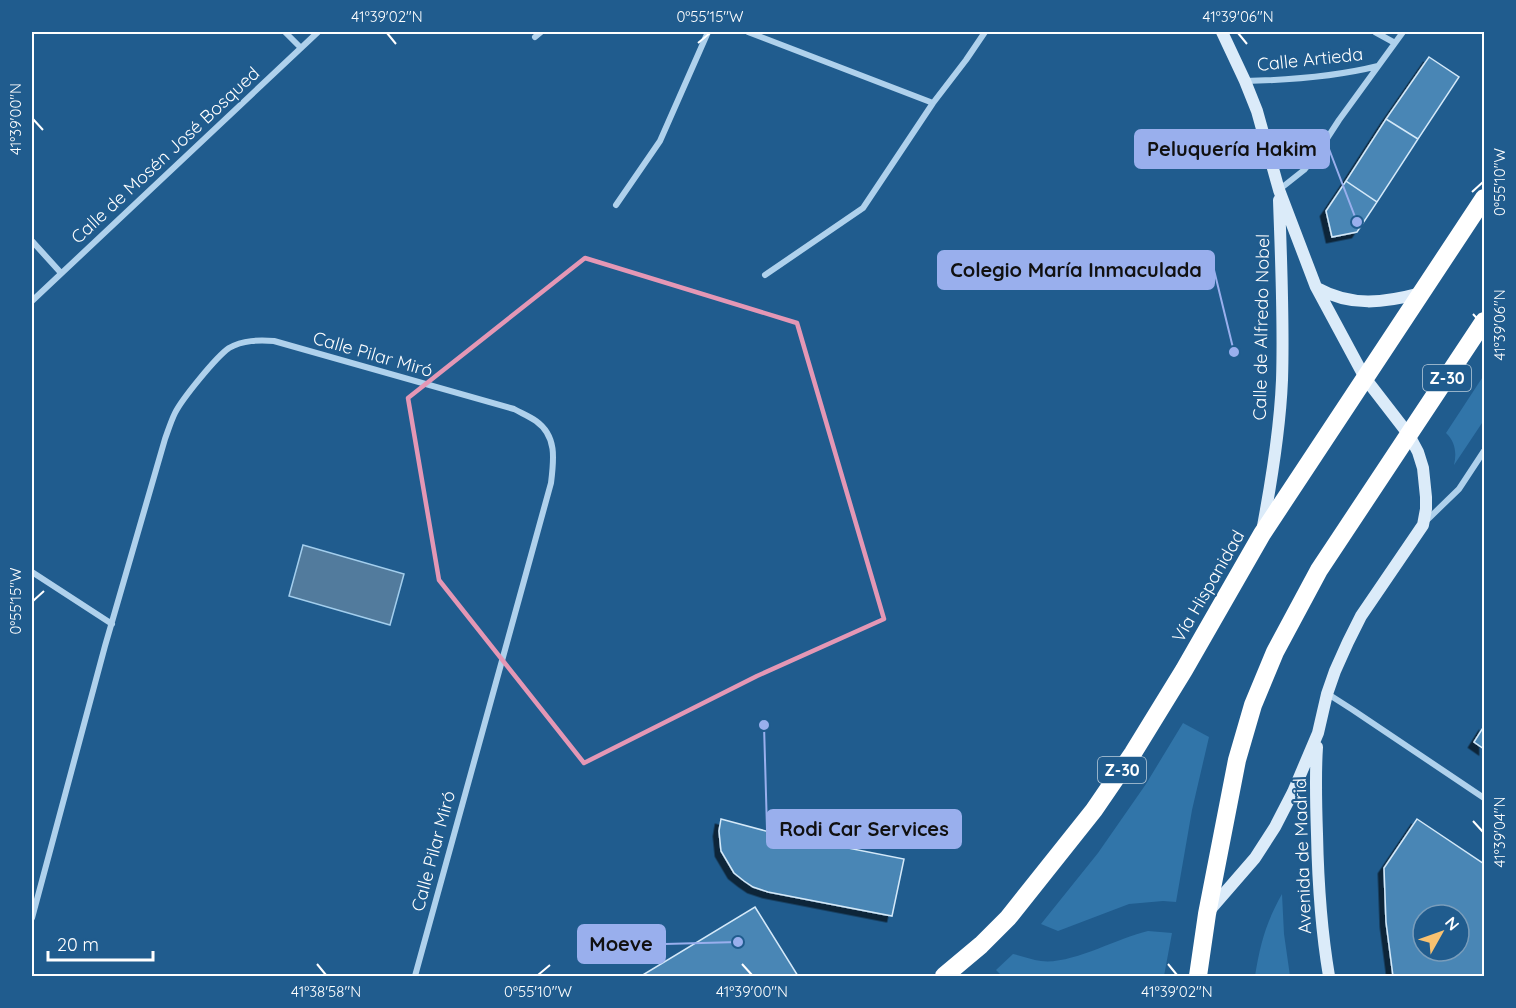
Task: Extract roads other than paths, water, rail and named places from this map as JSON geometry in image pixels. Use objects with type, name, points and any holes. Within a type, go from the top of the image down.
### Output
[{"type":"highway","name":"Vía Hispanidad","points":[[944,976],[981,945],[1008,918],[1094,810],[1173,688],[1262,534],[1485,198]]},
{"type":"highway","name":"Z-30","points":[[1198,976],[1207,914],[1237,760],[1253,705],[1270,663],[1319,570],[1485,321]]},
{"type":"street","points":[[285,32],[301,48]]},
{"type":"street","name":"Calle de Mosén José Bosqued","points":[[32,301],[318,32]]},
{"type":"street","points":[[535,37],[541,32]]},
{"type":"street","points":[[615,205],[660,141],[708,32]]},
{"type":"street","points":[[748,32],[933,103]]},
{"type":"street","points":[[765,275],[863,208],[933,103],[985,32]]},
{"type":"street","name":"Calle de Alfredo Nobel","points":[[1222,32],[1257,111],[1279,190],[1316,287],[1365,378],[1409,435],[1418,452],[1423,468],[1426,496],[1422,525]]},
{"type":"street","points":[[1376,32],[1395,43]]},
{"type":"street","name":"Calle Artieda","points":[[1279,190],[1315,158],[1339,120],[1403,32]]},
{"type":"street","name":"Calle Artieda","points":[[1245,81],[1288,80],[1378,66]]},
{"type":"street","name":"Calle de Alfredo Nobel","points":[[1262,534],[1279,426],[1282,380],[1283,315],[1279,190]]},
{"type":"street","points":[[32,241],[61,273]]},
{"type":"street","points":[[1316,287],[1332,296],[1359,302],[1390,300],[1421,293]]},
{"type":"street","name":"Calle Pilar Miró","points":[[32,918],[111,624],[165,439],[175,413],[184,398],[228,349],[243,342],[274,341],[514,409],[537,421],[550,435],[554,460],[551,483],[415,976]]},
{"type":"street","points":[[1207,914],[1254,858],[1275,827],[1293,792],[1318,733],[1335,671],[1361,616],[1422,525],[1459,489],[1485,451]]},
{"type":"street","points":[[32,572],[111,624]]},
{"type":"street","points":[[1327,694],[1485,798]]},
{"type":"street","name":"Avenida de Madrid","points":[[1318,733],[1316,797],[1318,874],[1323,944],[1329,976]]},
{"type":"place","name":"Peluquería Hakim","points":[[1357,222]]},
{"type":"place","name":"Colegio María Inmaculada","points":[[1234,352]]},
{"type":"place","name":"Rodi Car Services","points":[[764,725]]},
{"type":"place","name":"Moeve","points":[[738,942]]}]
